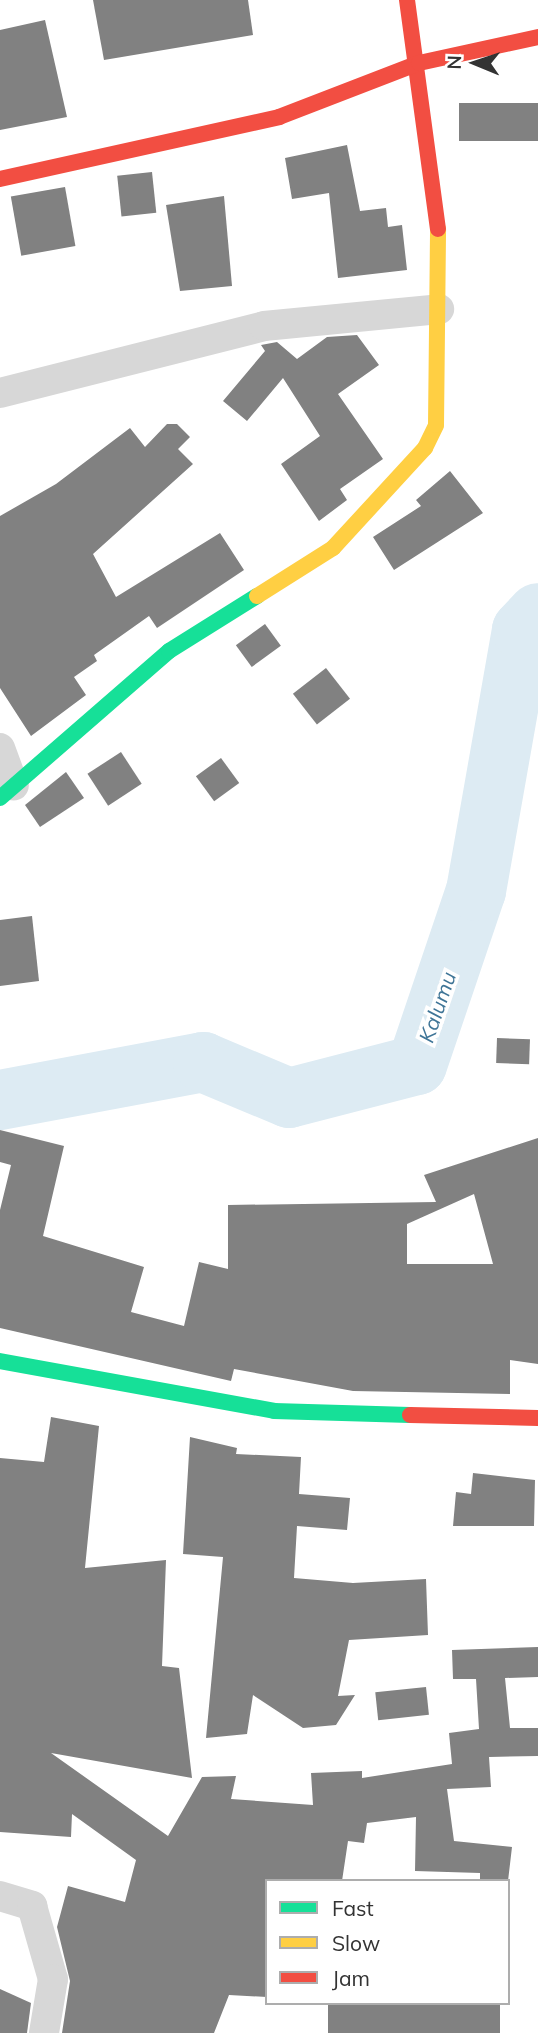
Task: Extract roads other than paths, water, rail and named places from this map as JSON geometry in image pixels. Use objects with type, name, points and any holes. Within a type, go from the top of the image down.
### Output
[{"type":"main road","points":[[7,792],[169,651],[333,548],[425,448],[436,425],[438,215],[419,63],[407,0]]},
{"type":"main road","points":[[0,179],[279,117],[419,63],[538,37]]},
{"type":"main road","points":[[0,1361],[274,1411],[538,1418]]},
{"type":"street","points":[[0,393],[264,326],[439,309]]},
{"type":"street","points":[[0,748],[7,792]]},
{"type":"street","points":[[0,1896],[32,1906],[53,1979],[44,2033]]},
{"type":"waterway","name":"Kalumu","points":[[0,1100],[203,1062],[289,1098],[417,1065],[476,891],[522,630],[538,613]]}]
